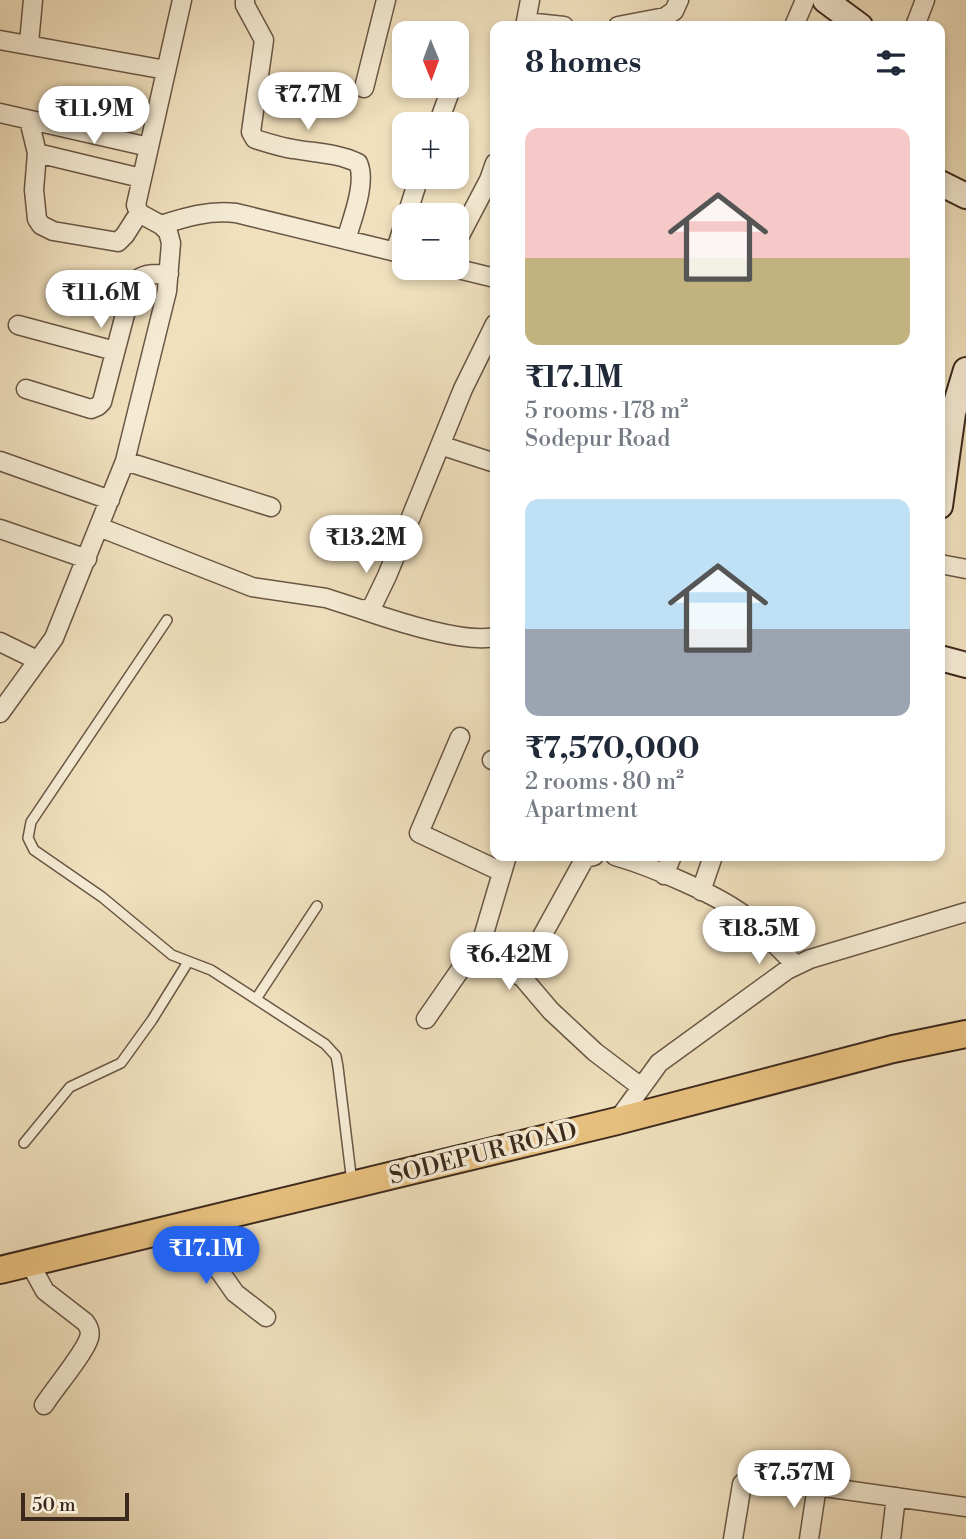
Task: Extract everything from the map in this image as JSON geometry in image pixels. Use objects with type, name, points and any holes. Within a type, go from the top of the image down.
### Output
[{"type":"main road","name":"SODEPUR ROAD","points":[[0,1270],[617,1121],[893,1049],[966,1034]]},
{"type":"street","points":[[29,43],[33,0]]},
{"type":"street","points":[[0,712],[54,638],[125,461],[167,291],[171,243],[168,232],[139,213],[136,205],[182,0]]},
{"type":"street","points":[[244,0],[264,40],[251,132],[255,139],[289,149],[348,158],[358,163],[362,171],[361,183],[346,240]]},
{"type":"street","points":[[364,88],[386,0]]},
{"type":"street","points":[[526,21],[530,0]]},
{"type":"street","points":[[644,21],[664,17],[674,11],[679,0]]},
{"type":"street","points":[[796,21],[804,0]]},
{"type":"street","points":[[825,0],[853,21]]},
{"type":"street","points":[[917,21],[925,0]]},
{"type":"street","points":[[0,40],[29,43],[166,70]]},
{"type":"street","points":[[0,113],[149,147]]},
{"type":"street","points":[[29,120],[37,153],[34,190],[37,219],[44,228],[117,242],[125,235],[139,213]]},
{"type":"street","points":[[37,153],[141,178]]},
{"type":"street","points":[[469,218],[490,177]]},
{"type":"street","points":[[945,186],[966,196]]},
{"type":"street","points":[[161,225],[218,211],[236,213],[392,251]]},
{"type":"street","points":[[469,272],[490,277]]},
{"type":"street","points":[[26,389],[91,410],[99,406],[133,284],[138,278],[148,274],[169,274]]},
{"type":"street","points":[[18,325],[116,351]]},
{"type":"street","points":[[363,610],[372,607],[378,596],[463,389],[490,334]]},
{"type":"street","points":[[945,470],[953,413],[966,370]]},
{"type":"street","points":[[440,445],[490,461]]},
{"type":"street","points":[[0,461],[110,500]]},
{"type":"street","points":[[125,461],[271,507]]},
{"type":"street","points":[[99,527],[252,586],[326,598],[388,618],[465,637],[490,638]]},
{"type":"street","points":[[0,528],[87,559]]},
{"type":"street","points":[[945,565],[966,569]]},
{"type":"street","points":[[0,642],[37,660]]},
{"type":"street","points":[[945,659],[966,664]]},
{"type":"street","points":[[460,737],[419,833],[490,859]]},
{"type":"street","points":[[520,976],[583,861]]},
{"type":"street","points":[[639,861],[747,917],[796,965]]},
{"type":"street","points":[[664,875],[670,861]]},
{"type":"street","points":[[701,891],[711,861]]},
{"type":"street","points":[[426,1019],[482,937],[504,864]]},
{"type":"street","points":[[617,1121],[659,1063],[796,965],[966,912]]},
{"type":"street","points":[[482,937],[551,1012],[595,1052],[641,1087]]},
{"type":"street","points":[[204,1221],[209,1256],[235,1293],[267,1317]]},
{"type":"street","points":[[30,1264],[45,1291],[90,1328],[90,1336],[83,1348],[44,1405]]},
{"type":"street","points":[[733,1539],[742,1484],[749,1476],[757,1475],[966,1507]]},
{"type":"street","points":[[809,1539],[817,1486]]},
{"type":"street","points":[[891,1539],[896,1497]]},
{"type":"lane","points":[[167,620],[31,822],[28,838],[34,850],[102,897],[172,955],[211,970],[325,1044],[336,1056],[352,1185]]},
{"type":"lane","points":[[256,999],[317,906]]},
{"type":"lane","points":[[24,1143],[70,1087],[121,1063],[188,962]]}]
